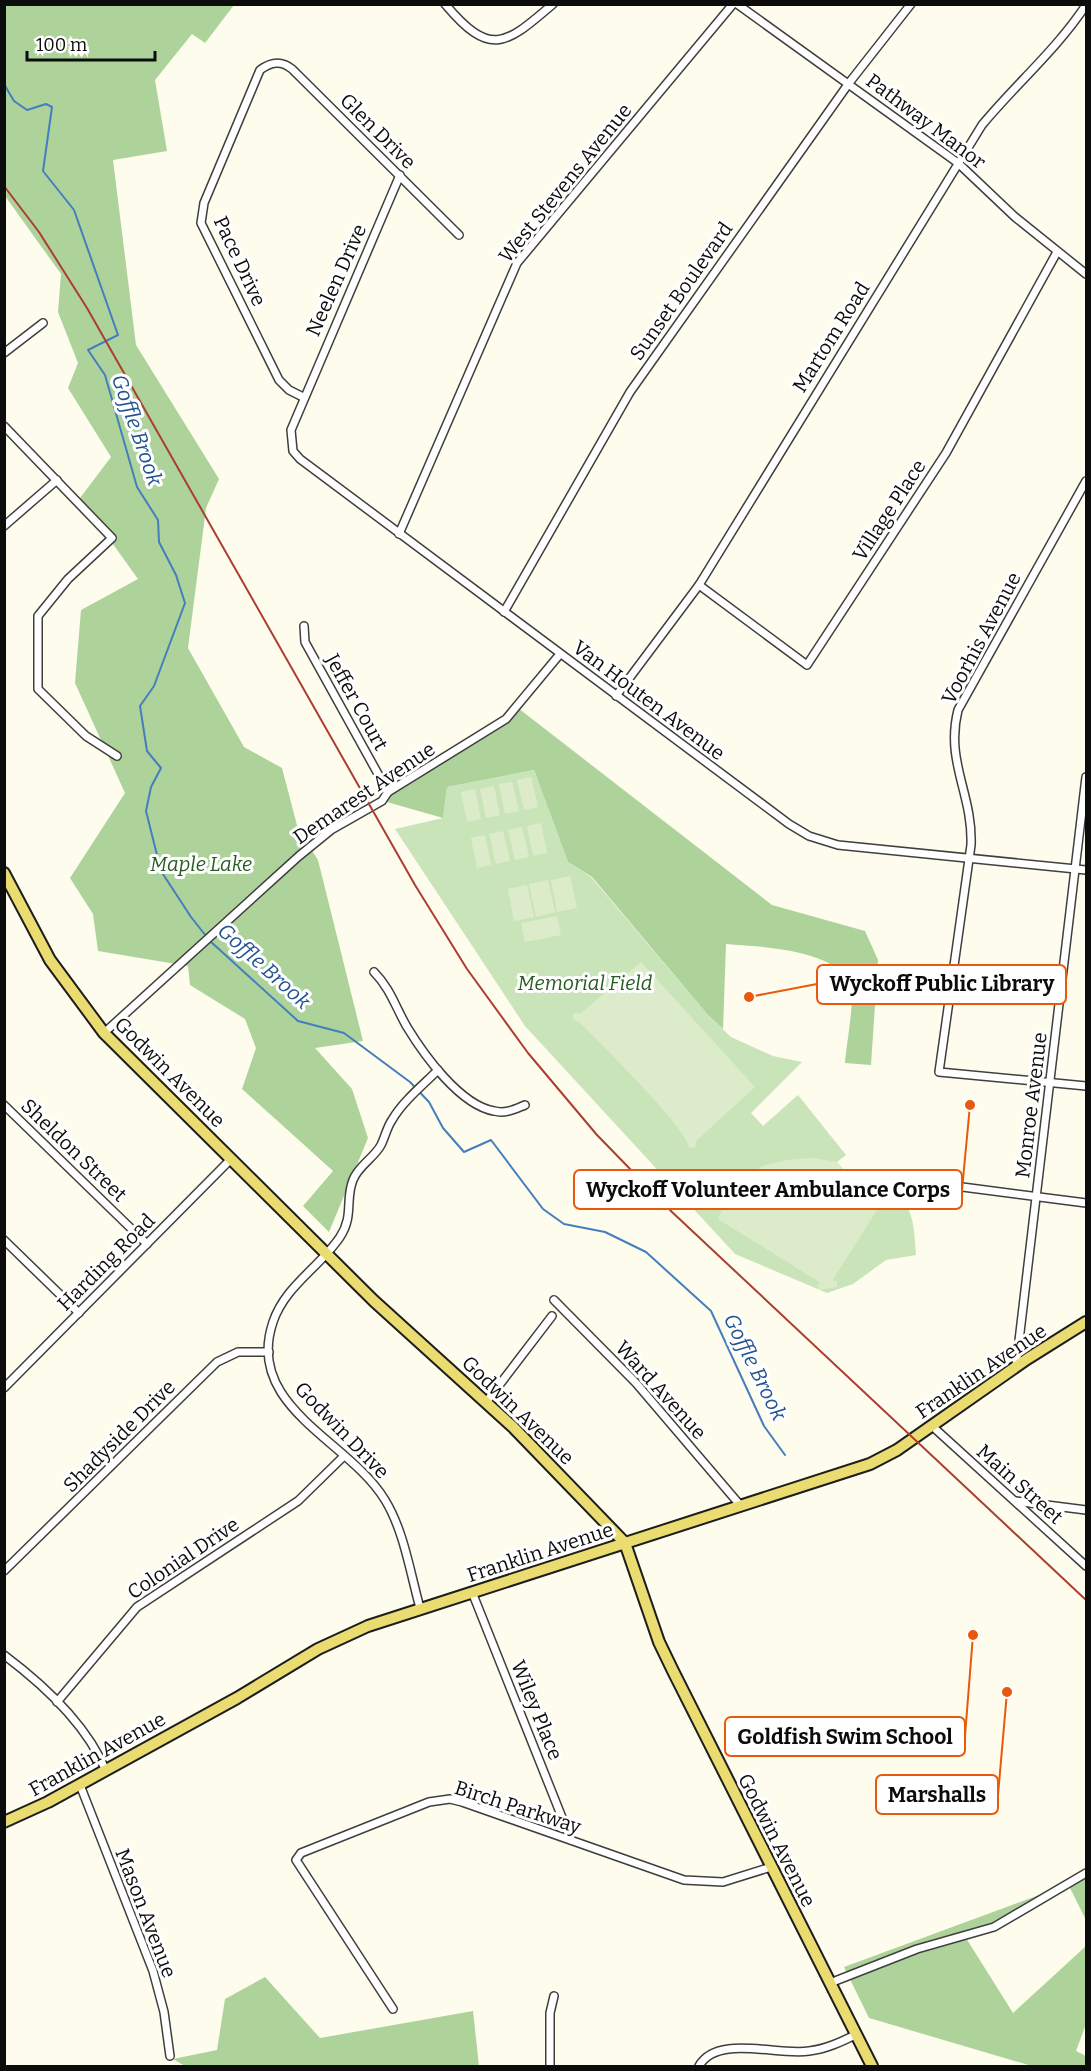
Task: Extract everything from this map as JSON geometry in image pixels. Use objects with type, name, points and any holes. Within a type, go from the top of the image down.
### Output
[{"type":"main road","name":"Godwin Avenue","points":[[4,873],[50,960],[104,1033],[374,1301],[487,1401],[625,1543],[659,1642],[872,2067]]},
{"type":"main road","name":"Franklin Avenue","points":[[4,1822],[106,1771],[237,1698],[318,1649],[368,1626],[870,1464],[932,1426],[1016,1366],[1086,1322]]},
{"type":"street","points":[[445,4],[474,34],[483,38],[501,40],[519,33],[553,4]]},
{"type":"street","name":"Pathway Manor","points":[[735,4],[958,162],[1057,252],[1086,274]]},
{"type":"street","name":"West Stevens Avenue","points":[[399,534],[517,262],[735,4]]},
{"type":"street","name":"Sunset Boulevard","points":[[504,612],[630,392],[849,83],[911,4]]},
{"type":"street","name":"Martom Road","points":[[616,696],[699,585],[982,125],[1012,89],[1041,62],[1086,5]]},
{"type":"street","name":"Glen Drive","points":[[269,63],[286,64],[292,69],[459,235]]},
{"type":"street","name":"Pace Drive","points":[[269,63],[260,70],[254,80],[204,203],[201,223],[279,380],[289,390],[303,397]]},
{"type":"street","name":"Neelen Drive","points":[[303,397],[400,176]]},
{"type":"street","name":"Village Place","points":[[699,585],[807,665],[946,453],[1057,252]]},
{"type":"street","points":[[4,353],[43,322]]},
{"type":"street","name":"Van Houten Avenue","points":[[303,397],[291,430],[293,451],[300,459],[616,696],[808,836],[838,845],[1086,870]]},
{"type":"street","points":[[4,426],[112,538],[68,579],[38,616],[38,689],[86,736],[117,756]]},
{"type":"street","points":[[4,526],[57,480]]},
{"type":"street","name":"Voorhis Avenue","points":[[1050,1083],[939,1072],[969,858],[971,813],[954,753],[958,710],[1086,481]]},
{"type":"street","name":"Jeffer Court","points":[[304,626],[305,642],[388,792]]},
{"type":"street","name":"Demarest Avenue","points":[[104,1033],[299,856],[331,830],[382,801],[388,792],[506,719],[560,654]]},
{"type":"street","name":"Monroe Avenue","points":[[1016,1366],[1086,777]]},
{"type":"street","points":[[375,972],[390,991],[419,1046],[459,1092],[486,1109],[503,1112],[525,1105]]},
{"type":"street","name":"Godwin Drive","points":[[420,1608],[398,1528],[385,1500],[372,1483],[286,1401],[274,1378],[269,1352],[270,1336],[279,1309],[340,1236],[346,1225],[350,1214],[350,1190],[356,1173],[381,1145],[392,1119],[400,1108],[438,1070]]},
{"type":"street","points":[[1050,1083],[1086,1086]]},
{"type":"street","name":"Sheldon Street","points":[[4,1105],[147,1244]]},
{"type":"street","name":"Harding Road","points":[[6,1383],[79,1313],[231,1159]]},
{"type":"street","points":[[924,1182],[1086,1203]]},
{"type":"street","points":[[4,1240],[79,1313]]},
{"type":"street","name":"Ward Avenue","points":[[554,1300],[636,1383],[740,1505]]},
{"type":"street","points":[[487,1401],[552,1316]]},
{"type":"street","name":"Shadyside Drive","points":[[4,1571],[217,1362],[238,1352],[269,1352]]},
{"type":"street","name":"Main Street","points":[[932,1426],[1086,1566]]},
{"type":"street","name":"Colonial Drive","points":[[57,1702],[137,1607],[298,1501],[343,1457]]},
{"type":"street","points":[[1015,1501],[1086,1510]]},
{"type":"street","name":"Wiley Place","points":[[472,1592],[571,1840]]},
{"type":"street","points":[[4,1655],[57,1702],[93,1744],[106,1771]]},
{"type":"street","name":"Mason Avenue","points":[[80,1785],[153,1971],[164,2013],[170,2056]]},
{"type":"street","name":"Birch Parkway","points":[[393,2009],[296,1865],[297,1856],[439,1800],[462,1802],[698,1883],[723,1882],[771,1867]]},
{"type":"street","points":[[830,1983],[917,1949],[994,1927],[1086,1873]]},
{"type":"street","points":[[550,2067],[550,2013],[554,1996]]},
{"type":"street","points":[[699,2067],[705,2057],[721,2049],[808,2051],[826,2048],[857,2034]]},
{"type":"green space","name":"Maple Lake","points":[[4,5],[234,5],[205,43],[192,34],[155,80],[167,151],[113,160],[136,345],[219,479],[206,508],[188,648],[244,747],[282,768],[298,829],[318,860],[363,1041],[315,1048],[352,1089],[368,1138],[329,1232],[303,1206],[333,1171],[242,1089],[256,1048],[245,1019],[190,985],[188,966],[98,951],[93,914],[70,878],[125,793],[75,683],[81,610],[138,579],[80,498],[111,457],[68,388],[78,363],[58,312],[61,274],[5,196]]},
{"type":"green space","points":[[518,708],[772,905],[865,931],[878,960],[871,1065],[845,1063],[852,990],[845,976],[833,966],[798,952],[726,944],[723,1029],[708,1015],[592,877],[568,862],[534,770],[447,787],[443,818],[380,800]]},
{"type":"green space","name":"Memorial Field","points":[[534,770],[568,862],[591,877],[708,1015],[731,1037],[773,1056],[802,1062],[751,1113],[763,1126],[798,1095],[846,1155],[837,1162],[854,1181],[871,1187],[885,1178],[901,1198],[912,1220],[916,1255],[886,1260],[853,1284],[827,1293],[735,1254],[525,1026],[395,829],[443,818],[447,787]]},
{"type":"green space","points":[[531,777],[538,807],[524,810],[517,780]]},
{"type":"green space","points":[[512,782],[519,811],[505,814],[499,784]]},
{"type":"green space","points":[[494,786],[500,815],[486,818],[480,789]]},
{"type":"green space","points":[[475,789],[481,819],[467,822],[461,792]]},
{"type":"green space","points":[[541,823],[547,853],[533,856],[527,826]]},
{"type":"green space","points":[[522,827],[529,857],[515,860],[508,830]]},
{"type":"green space","points":[[503,831],[510,861],[496,864],[489,834]]},
{"type":"green space","points":[[485,835],[491,865],[477,868],[471,838]]},
{"type":"green space","points":[[570,876],[577,908],[557,912],[551,880]]},
{"type":"green space","points":[[548,880],[555,912],[536,917],[529,884]]},
{"type":"green space","points":[[527,885],[534,917],[514,921],[508,889]]},
{"type":"green space","points":[[557,916],[561,935],[525,942],[521,923]]},
{"type":"green space","points":[[641,962],[755,1087],[696,1141],[695,1148],[689,1147],[685,1137],[659,1104],[580,1023],[573,1019],[573,1014],[581,1013]]},
{"type":"green space","points":[[813,1158],[837,1162],[854,1181],[870,1188],[884,1199],[832,1281],[837,1281],[837,1287],[819,1290],[817,1285],[821,1283],[718,1219],[735,1189],[754,1171],[765,1165]]},
{"type":"green space","points":[[1086,1877],[1086,1920],[1068,1884]]},
{"type":"green space","points":[[1058,1888],[966,1938],[1013,2013],[1086,1946],[1086,2024],[1076,2051],[1086,2056],[1086,2066],[1032,2066],[869,2018],[844,1967]]},
{"type":"green space","points":[[265,1977],[320,2038],[473,2011],[479,2066],[185,2066],[173,2059],[217,2050],[225,1999]]},
{"type":"waterway","name":"Goffle Brook","points":[[4,84],[14,101],[27,110],[46,104],[52,107],[43,171],[74,210],[118,335],[88,350],[105,375],[137,487],[158,520],[159,542],[176,575],[185,603],[154,686],[140,706],[147,751],[161,768],[151,787],[146,811],[161,871],[191,917],[210,941],[298,1021],[344,1033],[410,1082],[429,1102],[443,1128],[464,1152],[491,1140],[543,1209],[564,1224],[605,1232],[646,1252],[711,1311],[764,1426],[785,1455]]},
{"type":"railway","points":[[4,186],[39,232],[87,308],[415,885],[467,969],[528,1053],[597,1135],[672,1212],[1086,1600]]},
{"type":"place","name":"Wyckoff Public Library","points":[[749,997]]},
{"type":"place","name":"Wyckoff Volunteer Ambulance Corps","points":[[970,1105]]},
{"type":"place","name":"Goldfish Swim School","points":[[973,1635]]},
{"type":"place","name":"Marshalls","points":[[1007,1692]]}]
